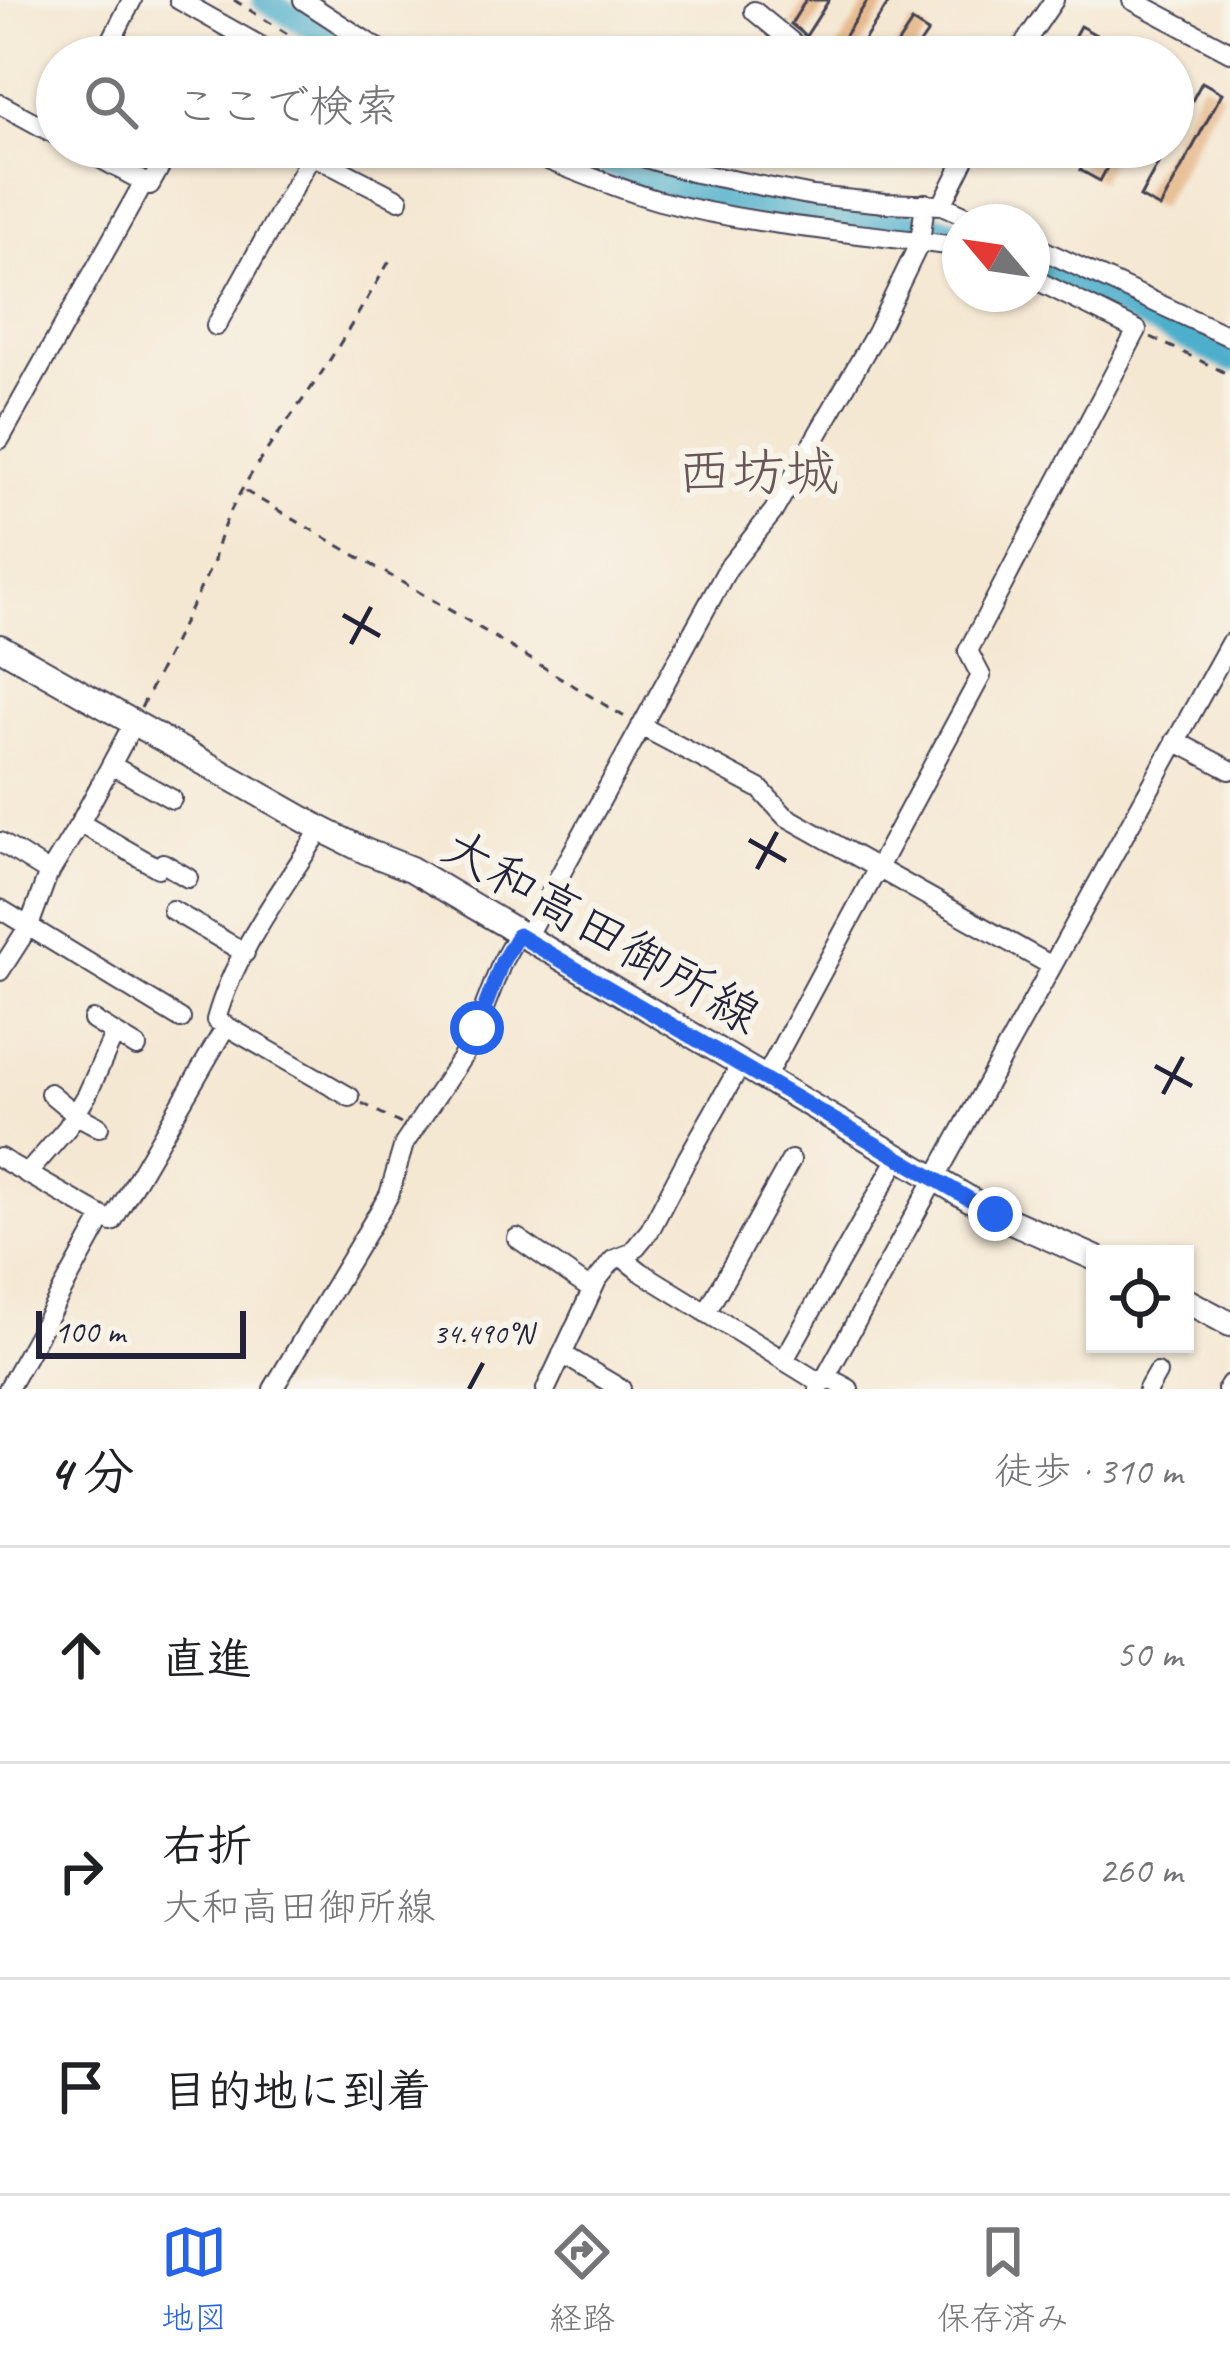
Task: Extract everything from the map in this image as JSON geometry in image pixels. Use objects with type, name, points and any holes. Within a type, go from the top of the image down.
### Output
[{"type":"main road","name":"大和高田御所線","points":[[0,647],[322,830],[411,869],[995,1214],[1086,1254]]},
{"type":"main road","points":[[1194,1305],[1230,1324]]},
{"type":"street","points":[[114,36],[132,0]]},
{"type":"street","points":[[179,0],[240,36]]},
{"type":"street","points":[[303,0],[349,36]]},
{"type":"street","points":[[1025,36],[1041,0]]},
{"type":"street","points":[[1029,36],[1054,0]]},
{"type":"street","points":[[1132,0],[1230,52]]},
{"type":"street","points":[[754,11],[784,36]]},
{"type":"street","points":[[0,104],[36,124]]},
{"type":"street","points":[[118,168],[150,185],[159,168]]},
{"type":"street","points":[[216,326],[304,168]]},
{"type":"street","points":[[343,168],[399,200]]},
{"type":"street","points":[[570,168],[656,200],[779,225],[942,245]]},
{"type":"street","points":[[679,168],[813,196],[942,207]]},
{"type":"street","points":[[273,1389],[389,1195],[398,1156],[469,1047],[502,962],[521,937],[728,568],[773,512],[876,333],[934,204],[957,168]]},
{"type":"street","points":[[0,440],[143,182]]},
{"type":"street","points":[[1050,253],[1230,338]]},
{"type":"street","points":[[765,1078],[981,676],[968,652],[1137,330],[1050,287]]},
{"type":"street","points":[[823,1383],[1230,643]]},
{"type":"street","points":[[0,971],[29,926],[50,873],[133,724]]},
{"type":"street","points":[[640,726],[760,790],[785,816],[1052,965]]},
{"type":"street","points":[[1175,742],[1230,770]]},
{"type":"street","points":[[111,765],[172,799]]},
{"type":"street","points":[[80,823],[158,868],[163,863],[188,878]]},
{"type":"street","points":[[322,830],[245,953],[216,1020],[350,1096]]},
{"type":"street","points":[[0,842],[50,873]]},
{"type":"street","points":[[0,909],[182,1019]]},
{"type":"street","points":[[172,910],[245,953]]},
{"type":"street","points":[[93,1020],[137,1047]]},
{"type":"street","points":[[0,1158],[112,1222],[226,1026]]},
{"type":"street","points":[[27,1174],[75,1114],[114,1035]]},
{"type":"street","points":[[546,1389],[605,1268],[631,1253],[650,1230],[742,1064]]},
{"type":"street","points":[[50,1093],[99,1127]]},
{"type":"street","points":[[784,1360],[898,1158]]},
{"type":"street","points":[[706,1312],[791,1160]]},
{"type":"street","points":[[8,1389],[103,1217]]},
{"type":"street","points":[[517,1238],[592,1290]]},
{"type":"street","points":[[622,1257],[823,1383],[849,1389]]},
{"type":"street","points":[[562,1354],[621,1389]]},
{"type":"path","points":[[234,0],[291,36]]},
{"type":"path","points":[[133,724],[214,561],[218,537],[243,490],[390,260]]},
{"type":"path","points":[[1137,330],[1230,375]]},
{"type":"path","points":[[243,490],[640,726]]},
{"type":"path","points":[[350,1096],[413,1130]]},
{"type":"building","points":[[806,0],[829,0],[806,36],[791,24]]},
{"type":"building","points":[[868,0],[888,4],[867,36],[845,36]]},
{"type":"building","points":[[912,22],[928,32],[925,36],[903,36]]},
{"type":"building","points":[[1080,26],[1098,36],[1075,36]]},
{"type":"building","points":[[1202,82],[1222,93],[1194,145],[1194,97]]},
{"type":"building","points":[[1081,168],[1107,168],[1100,181]]},
{"type":"building","points":[[1156,168],[1182,168],[1160,208],[1140,197]]},
{"type":"waterway","points":[[264,0],[327,36]]},
{"type":"waterway","points":[[621,168],[678,188],[823,218],[942,228]]},
{"type":"waterway","points":[[1050,272],[1230,360]]},
{"type":"district","name":"西坊城","points":[[758,471]]},
{"type":"route","points":[[477,1028],[502,962],[518,935],[995,1214]]}]
